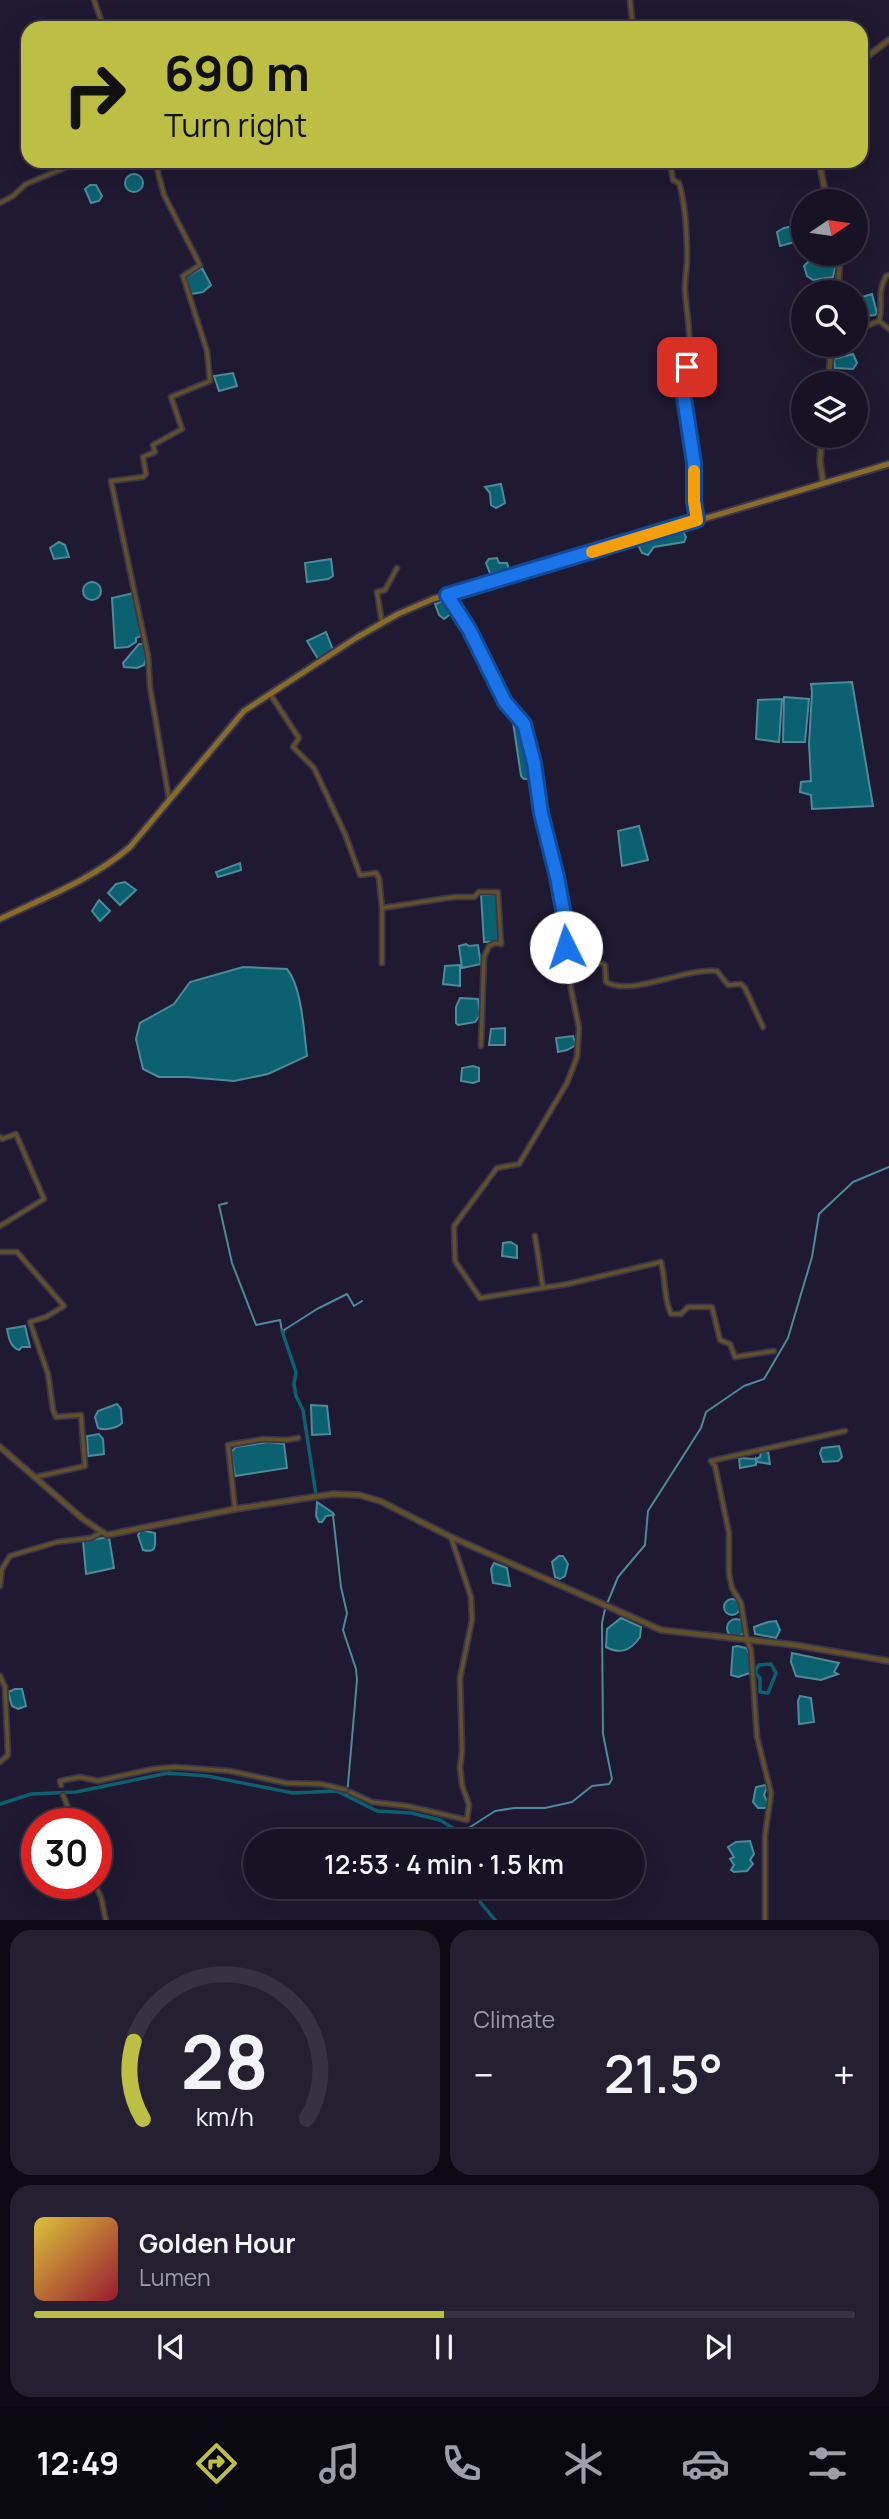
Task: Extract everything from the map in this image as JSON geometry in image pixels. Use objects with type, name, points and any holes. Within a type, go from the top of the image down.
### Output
[{"type":"main road","points":[[0,919],[69,886],[119,856],[130,847],[244,711],[398,614],[447,595],[889,464]]},
{"type":"street","points":[[93,0],[101,21]]},
{"type":"street","points":[[630,0],[632,21]]},
{"type":"street","points":[[868,56],[889,40]]},
{"type":"street","points":[[0,203],[13,197],[26,184],[64,168]]},
{"type":"street","points":[[158,168],[164,195],[200,265],[183,276],[207,351],[210,381],[171,397],[182,429],[153,445],[155,452],[143,457],[146,474],[143,477],[111,481],[148,656],[150,687],[169,799]]},
{"type":"street","points":[[671,168],[673,180],[679,183],[682,194],[685,222],[688,344],[687,367],[681,378],[694,463],[697,520]]},
{"type":"street","points":[[820,168],[825,189]]},
{"type":"street","points":[[879,321],[880,288],[889,275]]},
{"type":"street","points":[[879,321],[889,329]]},
{"type":"street","points":[[868,325],[879,321]]},
{"type":"street","points":[[821,448],[823,482]]},
{"type":"street","points":[[383,623],[377,592],[385,590],[397,568]]},
{"type":"street","points":[[447,595],[469,629],[505,702],[524,724],[564,915],[568,966],[579,1028],[577,1057],[567,1083],[519,1164],[497,1168],[454,1226],[455,1261],[480,1298],[543,1288],[661,1262],[665,1275],[665,1296],[671,1314],[681,1314],[688,1307],[712,1307],[720,1339],[730,1344],[735,1357],[774,1352]]},
{"type":"street","points":[[270,694],[299,738],[293,747],[314,768],[345,834],[360,876],[376,873],[379,878],[382,964]]},
{"type":"street","points":[[382,908],[454,897],[474,897],[479,892],[498,892],[502,944],[489,946],[484,957],[481,1046]]},
{"type":"street","points":[[568,966],[600,963],[605,965],[606,982],[614,985],[643,984],[694,972],[718,971],[729,985],[741,985],[745,988],[763,1027]]},
{"type":"street","points":[[0,1137],[2,1139],[16,1134],[44,1199],[0,1226]]},
{"type":"street","points":[[535,1236],[543,1288]]},
{"type":"street","points":[[0,1252],[17,1252],[64,1306],[46,1317],[30,1322],[48,1374],[56,1417],[81,1415],[85,1466],[36,1477]]},
{"type":"street","points":[[765,1920],[765,1836],[771,1793],[757,1737],[752,1653],[741,1603],[732,1588],[729,1574],[729,1533],[715,1466],[711,1461],[845,1432]]},
{"type":"street","points":[[235,1509],[228,1445],[263,1439],[298,1438]]},
{"type":"street","points":[[0,1447],[83,1518],[107,1535],[235,1509],[332,1494],[359,1494],[380,1501],[451,1537],[661,1630],[795,1645],[889,1661]]},
{"type":"street","points":[[0,1586],[2,1569],[10,1556],[57,1542],[96,1537],[103,1532]]},
{"type":"street","points":[[61,1785],[60,1781],[80,1777],[98,1781],[175,1767],[230,1771],[286,1783],[321,1784],[348,1791],[372,1802],[407,1805],[467,1820],[468,1805],[460,1767],[460,1678],[472,1620],[471,1597],[451,1537]]},
{"type":"street","points":[[0,1676],[5,1687],[8,1755],[0,1762]]},
{"type":"street","points":[[63,1795],[68,1808]]},
{"type":"street","points":[[101,1899],[106,1920]]},
{"type":"shaded area","points":[[130,174],[138,174],[143,183],[141,190],[130,192],[125,187],[125,179]]},
{"type":"shaded area","points":[[96,185],[102,196],[99,201],[91,203],[85,189]]},
{"type":"shaded area","points":[[791,227],[791,243],[780,246],[777,232]]},
{"type":"shaded area","points":[[804,266],[835,266],[833,277],[813,280],[807,276]]},
{"type":"shaded area","points":[[202,268],[211,285],[203,292],[191,294],[186,277]]},
{"type":"shaded area","points":[[872,294],[877,313],[875,315],[868,316],[868,295]]},
{"type":"shaded area","points":[[854,357],[857,363],[853,369],[835,368],[834,359]]},
{"type":"shaded area","points":[[233,373],[237,386],[219,391],[214,376]]},
{"type":"shaded area","points":[[501,484],[505,503],[496,508],[491,505],[490,493],[485,487]]},
{"type":"shaded area","points":[[683,531],[686,537],[684,542],[654,547],[648,555],[642,553],[639,547],[643,542]]},
{"type":"shaded area","points":[[59,542],[65,545],[69,557],[54,559],[50,548]]},
{"type":"shaded area","points":[[497,558],[499,563],[507,563],[509,570],[504,574],[491,576],[486,563],[489,559]]},
{"type":"shaded area","points":[[331,559],[333,576],[307,582],[305,563]]},
{"type":"shaded area","points":[[92,582],[98,585],[101,591],[98,597],[92,600],[86,597],[83,591],[86,585]]},
{"type":"shaded area","points":[[134,593],[141,636],[128,647],[115,648],[112,598]]},
{"type":"shaded area","points":[[445,600],[452,613],[444,619],[439,615],[435,604]]},
{"type":"shaded area","points":[[326,632],[333,650],[318,659],[307,641]]},
{"type":"shaded area","points":[[139,644],[143,644],[146,658],[144,665],[137,668],[124,667],[123,663]]},
{"type":"shaded area","points":[[852,682],[873,806],[812,809],[811,795],[800,792],[801,782],[811,781],[811,684]]},
{"type":"shaded area","points":[[784,697],[809,699],[805,742],[783,742]]},
{"type":"shaded area","points":[[782,699],[779,742],[756,739],[758,700]]},
{"type":"shaded area","points":[[515,721],[522,725],[533,774],[530,779],[521,776]]},
{"type":"shaded area","points":[[639,826],[648,860],[622,866],[618,831]]},
{"type":"shaded area","points":[[240,863],[241,870],[218,877],[216,872]]},
{"type":"shaded area","points":[[125,882],[136,890],[120,905],[108,893],[116,884]]},
{"type":"shaded area","points":[[497,894],[500,942],[484,942],[481,895]]},
{"type":"shaded area","points":[[99,900],[110,911],[100,921],[92,911]]},
{"type":"shaded area","points":[[569,936],[581,936],[583,959],[572,961]]},
{"type":"shaded area","points":[[478,945],[481,964],[462,968],[459,946]]},
{"type":"shaded area","points":[[460,965],[460,986],[443,984],[445,966]]},
{"type":"shaded area","points":[[243,967],[287,969],[299,998],[307,1056],[268,1074],[234,1081],[159,1077],[143,1069],[136,1039],[140,1023],[174,1004],[190,982]]},
{"type":"shaded area","points":[[460,998],[478,999],[480,1015],[475,1022],[458,1025],[456,1023],[456,1007]]},
{"type":"shaded area","points":[[505,1028],[505,1045],[489,1045],[491,1029]]},
{"type":"shaded area","points":[[573,1036],[576,1045],[558,1052],[556,1038]]},
{"type":"shaded area","points":[[462,1068],[479,1068],[479,1081],[461,1081]]},
{"type":"shaded area","points":[[511,1242],[517,1246],[517,1258],[502,1256],[503,1243]]},
{"type":"shaded area","points":[[25,1326],[30,1347],[22,1347],[19,1350],[9,1339],[7,1329]]},
{"type":"shaded area","points":[[117,1404],[121,1409],[122,1423],[111,1428],[98,1428],[95,1417],[98,1411]]},
{"type":"shaded area","points":[[311,1405],[327,1406],[330,1434],[312,1435]]},
{"type":"shaded area","points":[[99,1434],[103,1439],[104,1454],[88,1456],[87,1436]]},
{"type":"shaded area","points":[[269,1442],[284,1444],[287,1468],[235,1476],[231,1452],[236,1447]]},
{"type":"shaded area","points":[[839,1446],[842,1457],[838,1461],[823,1462],[820,1453],[822,1448]]},
{"type":"shaded area","points":[[768,1451],[770,1464],[758,1462],[756,1459],[761,1452]]},
{"type":"shaded area","points":[[739,1458],[756,1459],[756,1465],[740,1468]]},
{"type":"shaded area","points":[[317,1502],[334,1515],[326,1516],[319,1522],[316,1516]]},
{"type":"shaded area","points":[[141,1530],[155,1533],[153,1549],[143,1550],[138,1535]]},
{"type":"shaded area","points":[[109,1537],[114,1568],[86,1574],[83,1541]]},
{"type":"shaded area","points":[[563,1556],[568,1564],[565,1576],[560,1579],[555,1577],[552,1562]]},
{"type":"shaded area","points":[[494,1563],[507,1568],[510,1586],[493,1583],[491,1569]]},
{"type":"shaded area","points":[[732,1599],[738,1601],[738,1613],[732,1615],[726,1613],[724,1607],[726,1601]]},
{"type":"shaded area","points":[[621,1618],[641,1627],[640,1637],[629,1648],[616,1651],[606,1647],[607,1629]]},
{"type":"shaded area","points":[[736,1619],[742,1622],[745,1628],[742,1634],[736,1637],[730,1634],[727,1628],[730,1622]]},
{"type":"shaded area","points":[[776,1621],[780,1630],[776,1638],[755,1634],[754,1627]]},
{"type":"shaded area","points":[[733,1647],[746,1648],[751,1663],[750,1673],[738,1677],[731,1675]]},
{"type":"shaded area","points":[[792,1653],[839,1663],[834,1672],[838,1674],[821,1680],[796,1676],[791,1662]]},
{"type":"shaded area","points":[[22,1689],[26,1706],[18,1709],[12,1706],[8,1692]]},
{"type":"shaded area","points":[[800,1696],[811,1698],[814,1722],[799,1724]]},
{"type":"shaded area","points":[[756,1787],[767,1787],[764,1795],[768,1804],[766,1808],[758,1808],[753,1802]]},
{"type":"shaded area","points":[[750,1841],[754,1854],[750,1860],[753,1864],[747,1871],[734,1872],[731,1870],[734,1865],[730,1859],[734,1857],[728,1847],[736,1842]]},
{"type":"waterway","points":[[607,1604],[618,1577],[645,1545],[648,1511],[701,1428],[706,1412],[744,1386],[764,1379],[788,1338],[812,1257],[819,1214],[853,1182],[889,1167]]},
{"type":"waterway","points":[[227,1203],[219,1205],[232,1263],[256,1325],[280,1320],[282,1331]]},
{"type":"waterway","points":[[283,1335],[284,1330],[347,1294],[354,1306],[362,1301]]},
{"type":"waterway","points":[[282,1331],[296,1372],[294,1384],[303,1410],[316,1495]]},
{"type":"waterway","points":[[333,1515],[341,1587],[347,1613],[343,1630],[357,1680],[347,1796]]},
{"type":"waterway","points":[[467,1829],[495,1811],[545,1808],[572,1802],[592,1786],[609,1784],[612,1779],[603,1734],[602,1623],[605,1609]]},
{"type":"waterway","points":[[771,1664],[776,1673],[768,1693],[760,1692],[760,1678],[755,1672],[759,1665],[771,1664]]},
{"type":"waterway","points":[[0,1804],[31,1794],[76,1792],[168,1773],[207,1776],[293,1793],[337,1791],[377,1811],[411,1813],[440,1820],[455,1829]]},
{"type":"waterway","points":[[479,1899],[495,1920]]},
{"type":"slow traffic","points":[[592,552],[639,540],[697,520],[694,471]]},
{"type":"route","points":[[566,947],[557,877],[541,813],[534,763],[524,724],[505,702],[469,629],[447,595],[639,540],[697,520],[693,485],[694,463],[681,378],[687,367]]}]
